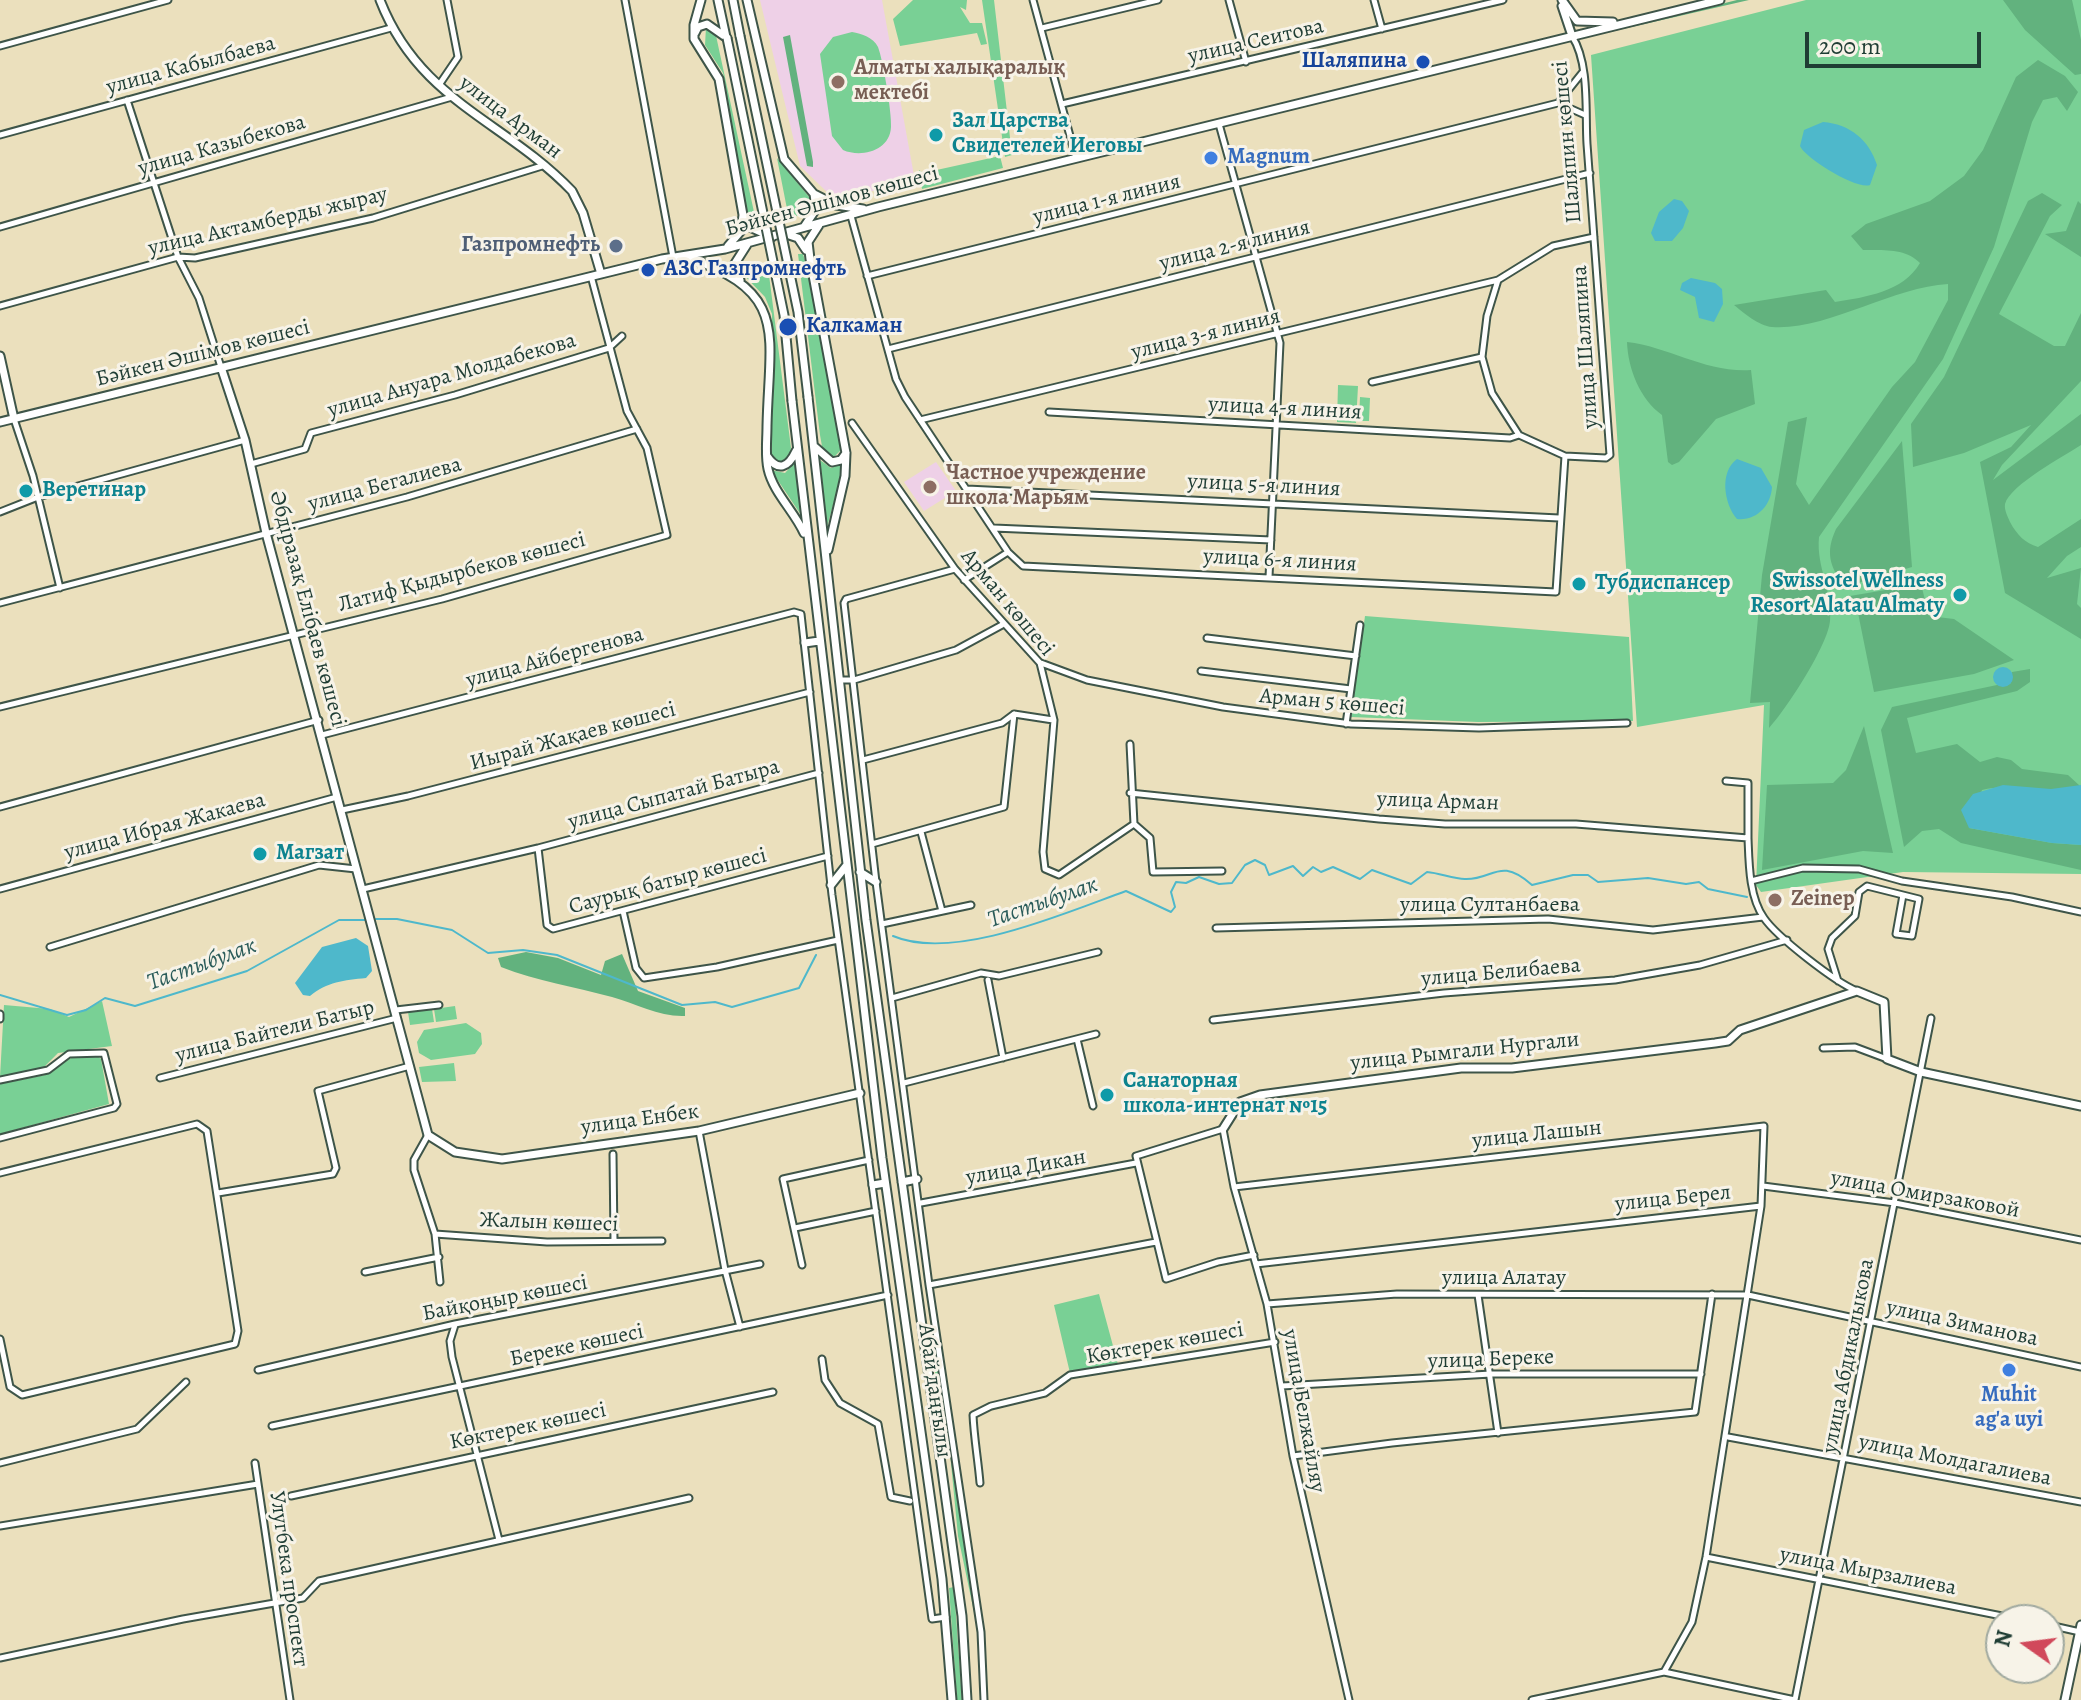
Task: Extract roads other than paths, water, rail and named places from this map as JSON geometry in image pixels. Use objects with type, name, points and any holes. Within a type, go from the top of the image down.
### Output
[{"type":"main road","name":"улица Арман","points":[[380,0],[391,28],[418,68],[572,191],[583,213],[601,274]]},
{"type":"main road","points":[[701,0],[694,25],[694,39],[719,79],[743,215],[741,231],[725,249]]},
{"type":"main road","name":"Абай даңғылы","points":[[718,0],[784,315],[821,662],[885,1183],[942,1579],[952,1699]]},
{"type":"main road","points":[[733,0],[798,312],[839,659],[860,872],[957,1576],[967,1698]]},
{"type":"main road","points":[[747,0],[781,151],[814,194],[845,208],[871,209]]},
{"type":"main road","points":[[1561,0],[1577,21],[1627,23]]},
{"type":"main road","name":"Шаляпин көшесі","points":[[1561,0],[1572,36]]},
{"type":"main road","name":"Бәйкен Әшімов көшесі","points":[[0,422],[591,276],[677,256],[725,249],[871,209],[1720,0]]},
{"type":"main road","points":[[694,39],[698,27],[707,24],[727,38]]},
{"type":"main road","points":[[802,229],[816,209],[814,194]]},
{"type":"main road","points":[[743,215],[752,228],[772,237]]},
{"type":"main road","points":[[819,225],[808,242],[810,259],[846,453],[845,476],[827,563]]},
{"type":"main road","points":[[786,234],[804,244],[810,259]]},
{"type":"main road","points":[[741,282],[734,265],[748,243]]},
{"type":"main road","points":[[677,256],[720,269],[741,282],[756,296],[767,316],[767,456],[770,475],[807,540]]},
{"type":"main road","points":[[0,356],[14,419]]},
{"type":"main road","name":"Әбдіразақ Елібаев көшесі","points":[[221,367],[245,440],[266,533],[319,720],[428,1135]]},
{"type":"main road","points":[[814,446],[832,462],[841,460],[846,453]]},
{"type":"main road","points":[[767,456],[777,467],[785,467],[797,449]]},
{"type":"main road","points":[[805,643],[819,641]]},
{"type":"main road","points":[[821,662],[839,659]]},
{"type":"main road","points":[[831,885],[846,866]]},
{"type":"main road","points":[[860,872],[876,882]]},
{"type":"main road","points":[[1857,991],[1884,1002],[1887,1059],[1921,1072],[2081,1106]]},
{"type":"main road","name":"улица Рымгали Нургали","points":[[1223,1129],[1240,1102],[1292,1089],[1461,1068],[1512,1068],[1728,1041],[1740,1030],[1857,991]]},
{"type":"main road","name":"улица Енбек","points":[[428,1135],[455,1152],[502,1159],[699,1131],[860,1093]]},
{"type":"main road","points":[[902,1182],[917,1179]]},
{"type":"main road","points":[[873,1185],[885,1183]]},
{"type":"main road","points":[[942,1579],[957,1576]]},
{"type":"main road","points":[[2065,1700],[2081,1630]]},
{"type":"street","points":[[0,46],[168,0]]},
{"type":"street","points":[[438,86],[458,57],[447,0]]},
{"type":"street","points":[[625,0],[677,256]]},
{"type":"street","points":[[1033,0],[1076,158]]},
{"type":"street","points":[[1042,28],[1158,0]]},
{"type":"street","points":[[1229,0],[1246,62]]},
{"type":"street","points":[[1374,0],[1382,29]]},
{"type":"street","name":"улица Сеитова","points":[[1062,104],[1503,0]]},
{"type":"street","name":"улица Кабылбаева","points":[[0,135],[391,28]]},
{"type":"street","name":"Шаляпин көшесі","points":[[1572,36],[1578,46],[1582,73],[1594,237]]},
{"type":"street","points":[[1582,73],[1558,103],[1585,115]]},
{"type":"street","name":"улица Казыбекова","points":[[0,227],[452,97]]},
{"type":"street","name":"Әбдіразақ Елібаев көшесі","points":[[127,100],[178,257],[199,298],[221,367]]},
{"type":"street","name":"улица 1-я линия","points":[[867,276],[1558,103]]},
{"type":"street","points":[[1219,124],[1277,334],[1269,577]]},
{"type":"street","name":"улица Актамберды жырау","points":[[0,306],[178,257],[195,258],[373,218],[542,166]]},
{"type":"street","name":"улица 2-я линия","points":[[888,349],[1590,173]]},
{"type":"street","points":[[851,216],[896,379],[1008,552],[964,580]]},
{"type":"street","name":"улица 3-я линия","points":[[920,420],[1498,280],[1553,246],[1594,237]]},
{"type":"street","name":"улица Шаляпина","points":[[1565,456],[1606,458],[1610,455],[1594,237]]},
{"type":"street","points":[[591,276],[627,411],[637,429]]},
{"type":"street","points":[[1498,280],[1487,316],[1482,357],[1492,393],[1519,435],[1565,456],[1559,518]]},
{"type":"street","name":"улица Ануара Молдабекова","points":[[251,464],[305,449],[311,433],[455,395],[609,348],[622,336]]},
{"type":"street","points":[[1372,382],[1482,357]]},
{"type":"street","name":"улица 4-я линия","points":[[1049,412],[1510,438],[1519,435]]},
{"type":"street","points":[[14,419],[38,497],[60,588]]},
{"type":"street","name":"Арман көшесі","points":[[852,423],[955,569],[1002,625],[1040,663],[1054,720],[1043,852],[1045,869],[1059,875],[1134,824]]},
{"type":"street","name":"улица Бегалиева","points":[[0,603],[407,497],[637,429]]},
{"type":"street","name":"Латиф Қыдырбеков көшесі","points":[[0,707],[442,599],[667,535],[647,448],[637,429]]},
{"type":"street","points":[[0,512],[38,497],[245,440]]},
{"type":"street","name":"улица 5-я линия","points":[[967,489],[1559,518]]},
{"type":"street","name":"улица 6-я линия","points":[[1008,552],[1023,566],[1556,592],[1559,518]]},
{"type":"street","points":[[993,528],[1271,540]]},
{"type":"street","points":[[955,569],[853,597],[844,603],[876,882],[921,1203],[929,1285],[981,1632],[984,1700]]},
{"type":"street","name":"улица Айбергенова","points":[[322,735],[795,612],[801,614],[805,643]]},
{"type":"street","points":[[841,680],[854,680],[956,650],[1002,625]]},
{"type":"street","points":[[1346,724],[1360,625]]},
{"type":"street","points":[[836,639],[847,638]]},
{"type":"street","points":[[1207,638],[1356,656]]},
{"type":"street","points":[[805,643],[838,940],[932,1619],[946,1617]]},
{"type":"street","name":"Арман 5 көшесі","points":[[1040,663],[1087,680],[1223,707],[1346,724],[1479,728],[1627,723]]},
{"type":"street","points":[[1201,671],[1351,689]]},
{"type":"street","name":"Иырай Жақаев көшесі","points":[[342,810],[424,792],[810,692]]},
{"type":"street","points":[[863,760],[1002,723],[1014,714],[1054,720]]},
{"type":"street","points":[[872,844],[1004,807],[1014,714]]},
{"type":"street","points":[[0,807],[319,720]]},
{"type":"street","points":[[1130,744],[1130,793],[1134,824],[1150,838],[1154,849],[1153,872],[1222,871]]},
{"type":"street","name":"улица Сыпатай Батыра","points":[[363,889],[538,848],[819,773]]},
{"type":"street","points":[[1726,781],[1748,783],[1747,838],[1751,881],[1763,917],[1838,982],[1857,991]]},
{"type":"street","name":"улица Арман","points":[[1130,793],[1418,822],[1576,824],[1747,838]]},
{"type":"street","name":"улица Ибрая Жакаева","points":[[0,889],[338,796]]},
{"type":"street","points":[[921,832],[942,911]]},
{"type":"street","name":"Саурық батыр көшесі","points":[[538,848],[549,928],[828,856]]},
{"type":"street","points":[[50,947],[319,865],[357,869]]},
{"type":"street","points":[[1751,881],[1803,868],[1859,869],[1902,881],[2012,897],[2081,912]]},
{"type":"street","points":[[1838,982],[1828,949],[1832,938],[1855,916],[1859,892],[1867,886],[1903,895],[1919,899],[1912,936],[1896,934],[1903,895]]},
{"type":"street","points":[[882,924],[971,905]]},
{"type":"street","points":[[623,911],[636,968],[644,978],[717,967],[838,940]]},
{"type":"street","name":"улица Султанбаева","points":[[1216,928],[1548,919],[1653,930],[1763,917]]},
{"type":"street","name":"улица Белибаева","points":[[1213,1020],[1444,993],[1615,980],[1700,965],[1788,939]]},
{"type":"street","points":[[892,998],[981,973],[999,976],[1098,952]]},
{"type":"street","points":[[988,980],[1003,1058]]},
{"type":"street","name":"улица Байтели Батыр","points":[[160,1078],[439,1005]]},
{"type":"street","name":"улица Абдикалыкова","points":[[1795,1700],[1822,1579],[1931,1018]]},
{"type":"street","points":[[904,1083],[1096,1034]]},
{"type":"street","points":[[1077,1039],[1093,1106]]},
{"type":"street","points":[[1823,1048],[1855,1047],[1887,1059]]},
{"type":"street","points":[[0,1080],[48,1070],[69,1054],[104,1053],[117,1104],[114,1108],[0,1138]]},
{"type":"street","points":[[218,1193],[336,1172],[318,1091],[410,1065]]},
{"type":"street","points":[[0,1173],[197,1124],[207,1131],[238,1331],[235,1344],[22,1395],[10,1387],[0,1339]]},
{"type":"street","name":"улица Лашын","points":[[1234,1187],[1764,1126],[1761,1206]]},
{"type":"street","name":"улица Дикан","points":[[921,1203],[1137,1163],[1138,1155],[1223,1129]]},
{"type":"street","name":"улица Белжайляу","points":[[1223,1129],[1234,1187],[1267,1304],[1293,1456],[1349,1700]]},
{"type":"street","points":[[699,1131],[725,1270],[740,1327]]},
{"type":"street","points":[[428,1135],[414,1160],[414,1170],[435,1234],[440,1282]]},
{"type":"street","points":[[613,1154],[614,1241]]},
{"type":"street","points":[[802,1265],[783,1179],[869,1160]]},
{"type":"street","points":[[1137,1163],[1166,1279],[1218,1262],[1254,1255]]},
{"type":"street","name":"улица Омирзаковой","points":[[1763,1186],[1895,1203],[2081,1240]]},
{"type":"street","name":"улица Берел","points":[[1256,1264],[1761,1206],[1745,1295],[1728,1437],[1706,1557],[1692,1622],[1664,1672]]},
{"type":"street","points":[[795,1228],[876,1211]]},
{"type":"street","name":"Жалын көшесі","points":[[435,1234],[547,1242],[662,1241]]},
{"type":"street","points":[[929,1285],[1156,1242]]},
{"type":"street","points":[[365,1272],[439,1257]]},
{"type":"street","name":"Байқоңыр көшесі","points":[[258,1370],[455,1324],[760,1264]]},
{"type":"street","name":"улица Алатау","points":[[1267,1304],[1397,1294],[1745,1295]]},
{"type":"street","points":[[1293,1456],[1695,1412],[1712,1294]]},
{"type":"street","name":"Береке көшесі","points":[[272,1426],[888,1295]]},
{"type":"street","points":[[1478,1295],[1498,1433]]},
{"type":"street","name":"улица Зиманова","points":[[1745,1295],[2081,1367]]},
{"type":"street","points":[[455,1324],[450,1341],[499,1540]]},
{"type":"street","name":"Көктерек көшесі","points":[[980,1483],[978,1450],[972,1440],[973,1415],[991,1406],[1045,1393],[1070,1375],[1275,1342]]},
{"type":"street","points":[[822,1359],[825,1380],[840,1403],[878,1424],[891,1497],[910,1501]]},
{"type":"street","name":"улица Береке","points":[[1282,1386],[1491,1374],[1701,1374]]},
{"type":"street","points":[[0,1463],[137,1429],[186,1382]]},
{"type":"street","name":"Көктерек көшесі","points":[[291,1496],[773,1392]]},
{"type":"street","name":"улица Молдагалиева","points":[[1728,1437],[2081,1502]]},
{"type":"street","name":"Улугбека проспект","points":[[255,1463],[290,1700]]},
{"type":"street","points":[[0,1526],[258,1484]]},
{"type":"street","points":[[0,1658],[183,1619],[303,1598],[319,1581],[689,1498]]},
{"type":"street","name":"улица Мырзалиева","points":[[1706,1557],[1985,1612]]},
{"type":"street","points":[[1532,1700],[1664,1672],[1795,1700]]},
{"type":"water","points":[[1823,122],[1842,126],[1864,141],[1877,165],[1870,185],[1854,183],[1832,172],[1804,152],[1800,146],[1804,130]]},
{"type":"water","points":[[1674,199],[1682,201],[1689,211],[1683,228],[1672,241],[1655,241],[1651,233],[1659,212]]},
{"type":"water","points":[[1691,278],[1715,283],[1722,289],[1723,304],[1714,322],[1699,318],[1695,297],[1680,290],[1682,283]]},
{"type":"water","points":[[1737,459],[1761,468],[1772,487],[1766,506],[1744,519],[1737,519],[1733,513],[1725,488],[1728,472]]},
{"type":"water","points":[[2003,667],[2010,670],[2013,677],[2010,684],[2003,687],[1996,684],[1993,677],[1996,670]]},
{"type":"water","points":[[2003,785],[2051,789],[2081,785],[2081,845],[1969,828],[1961,810],[1973,794]]},
{"type":"water","points":[[356,938],[368,946],[372,971],[366,978],[336,982],[310,996],[303,995],[295,983],[322,947]]},
{"type":"waterway","name":"Тастыбулак","points":[[893,936],[918,942],[947,943],[977,939],[1042,922],[1126,891],[1171,912],[1175,907],[1171,892],[1176,882],[1186,883],[1199,877],[1219,884],[1232,883],[1245,865],[1255,860],[1265,865],[1269,875],[1293,866],[1303,876],[1313,867],[1321,872],[1333,867],[1360,879],[1372,870],[1411,884],[1427,872],[1465,879],[1504,871],[1521,876],[1532,885],[1573,875],[1588,875],[1598,882],[1648,878],[1686,884],[1699,882],[1708,889],[1747,897]]},
{"type":"waterway","name":"Тастыбулак","points":[[376,919],[397,919],[452,930],[488,953],[523,950],[557,955],[682,1005],[715,1002],[732,1007],[799,988],[816,955]]},
{"type":"waterway","name":"Тастыбулак","points":[[0,995],[67,1015],[86,1010],[105,998],[135,1006],[247,971],[339,920],[366,920]]},
{"type":"place","name":"Шаляпина","points":[[1423,62]]},
{"type":"place","name":"Алматы халықаралық мектебі","points":[[838,82]]},
{"type":"place","name":"Зал Царства Свидетелей Иеговы","points":[[936,135]]},
{"type":"place","name":"Magnum","points":[[1211,158]]},
{"type":"place","name":"Газпромнефть","points":[[616,246]]},
{"type":"place","name":"АЗС Газпромнефть","points":[[648,270]]},
{"type":"place","name":"Калкаман","points":[[788,327]]},
{"type":"place","name":"Частное учреждение школа Марьям","points":[[930,487]]},
{"type":"place","name":"Веретинар","points":[[26,491]]},
{"type":"place","name":"Тубдиспансер","points":[[1579,584]]},
{"type":"place","name":"Swissotel Wellness Resort Alatau Almaty","points":[[1960,595]]},
{"type":"place","name":"Магзат","points":[[260,854]]},
{"type":"place","name":"Zeinep","points":[[1775,900]]},
{"type":"place","name":"Санаторная школа-интернат №15","points":[[1107,1095]]},
{"type":"place","name":"Muhit ag'a uyi","points":[[2009,1370]]}]
